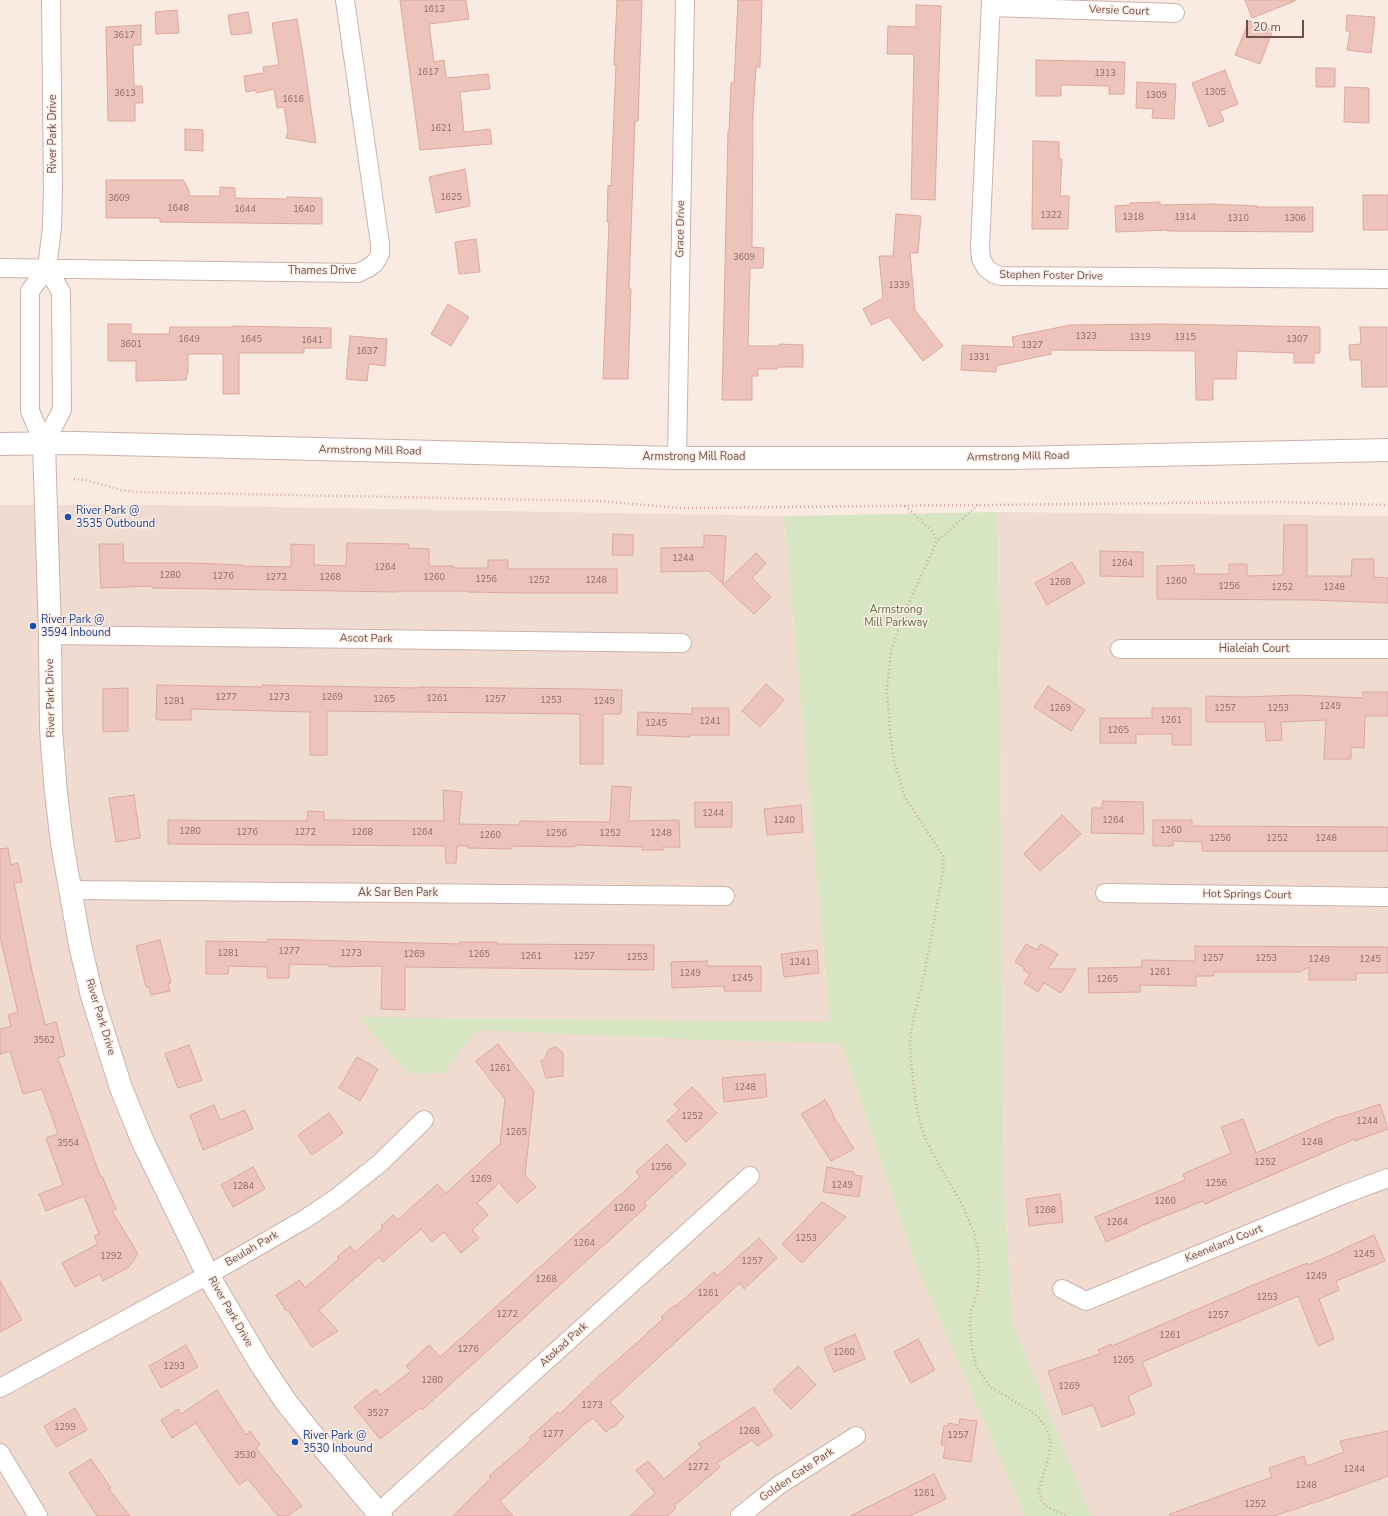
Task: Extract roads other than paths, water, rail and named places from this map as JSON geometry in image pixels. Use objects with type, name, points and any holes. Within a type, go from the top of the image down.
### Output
[{"type":"main road","name":"Armstrong Mill Road","points":[[0,444],[75,443],[677,458],[1013,458],[1388,450]]},
{"type":"main road","name":"River Park Drive","points":[[44,444],[50,634],[51,730],[56,793],[62,843],[80,944],[92,996],[121,1088],[143,1142],[208,1275],[260,1364],[286,1402],[379,1514]]},
{"type":"street","name":"River Park Drive","points":[[44,444],[30,411],[30,291],[47,268],[52,227],[51,0]]},
{"type":"street","name":"Thames Drive","points":[[0,268],[358,273],[368,268],[375,262],[380,254],[380,244],[345,0]]},
{"type":"street","name":"Grace Drive","points":[[677,458],[685,0]]},
{"type":"street","name":"Versie Court","points":[[991,4],[1175,13]]},
{"type":"street","name":"Stephen Foster Drive","points":[[991,4],[980,247],[981,259],[986,268],[994,274],[1001,276],[1388,280]]},
{"type":"street","name":"River Park Drive","points":[[44,444],[62,410],[61,292],[47,268]]},
{"type":"street","name":"Ascot Park","points":[[50,634],[682,643]]},
{"type":"street","name":"Hialeiah Court","points":[[1120,649],[1388,649]]},
{"type":"street","name":"Ak Sar Ben Park","points":[[71,890],[725,896]]},
{"type":"street","name":"Hot Springs Court","points":[[1106,893],[1388,897]]},
{"type":"street","name":"Beulah Park","points":[[0,1388],[208,1275],[335,1199],[380,1163],[424,1120]]},
{"type":"street","name":"Atokad Park","points":[[379,1514],[750,1176]]},
{"type":"street","name":"Keeneland Court","points":[[1062,1289],[1086,1301],[1345,1194],[1388,1178]]},
{"type":"street","name":"Golden Gate Park","points":[[740,1516],[779,1485],[856,1436]]},
{"type":"street","points":[[0,1453],[38,1516]]},
{"type":"place","name":"River Park @ 3535 Outbound","points":[[68,517]]},
{"type":"place","name":"River Park @ 3594 Inbound","points":[[33,626]]},
{"type":"place","name":"River Park @ 3530 Inbound","points":[[295,1442]]},
{"type":"park label","name":"Armstrong Mill Parkway","points":[[896,616]]}]
